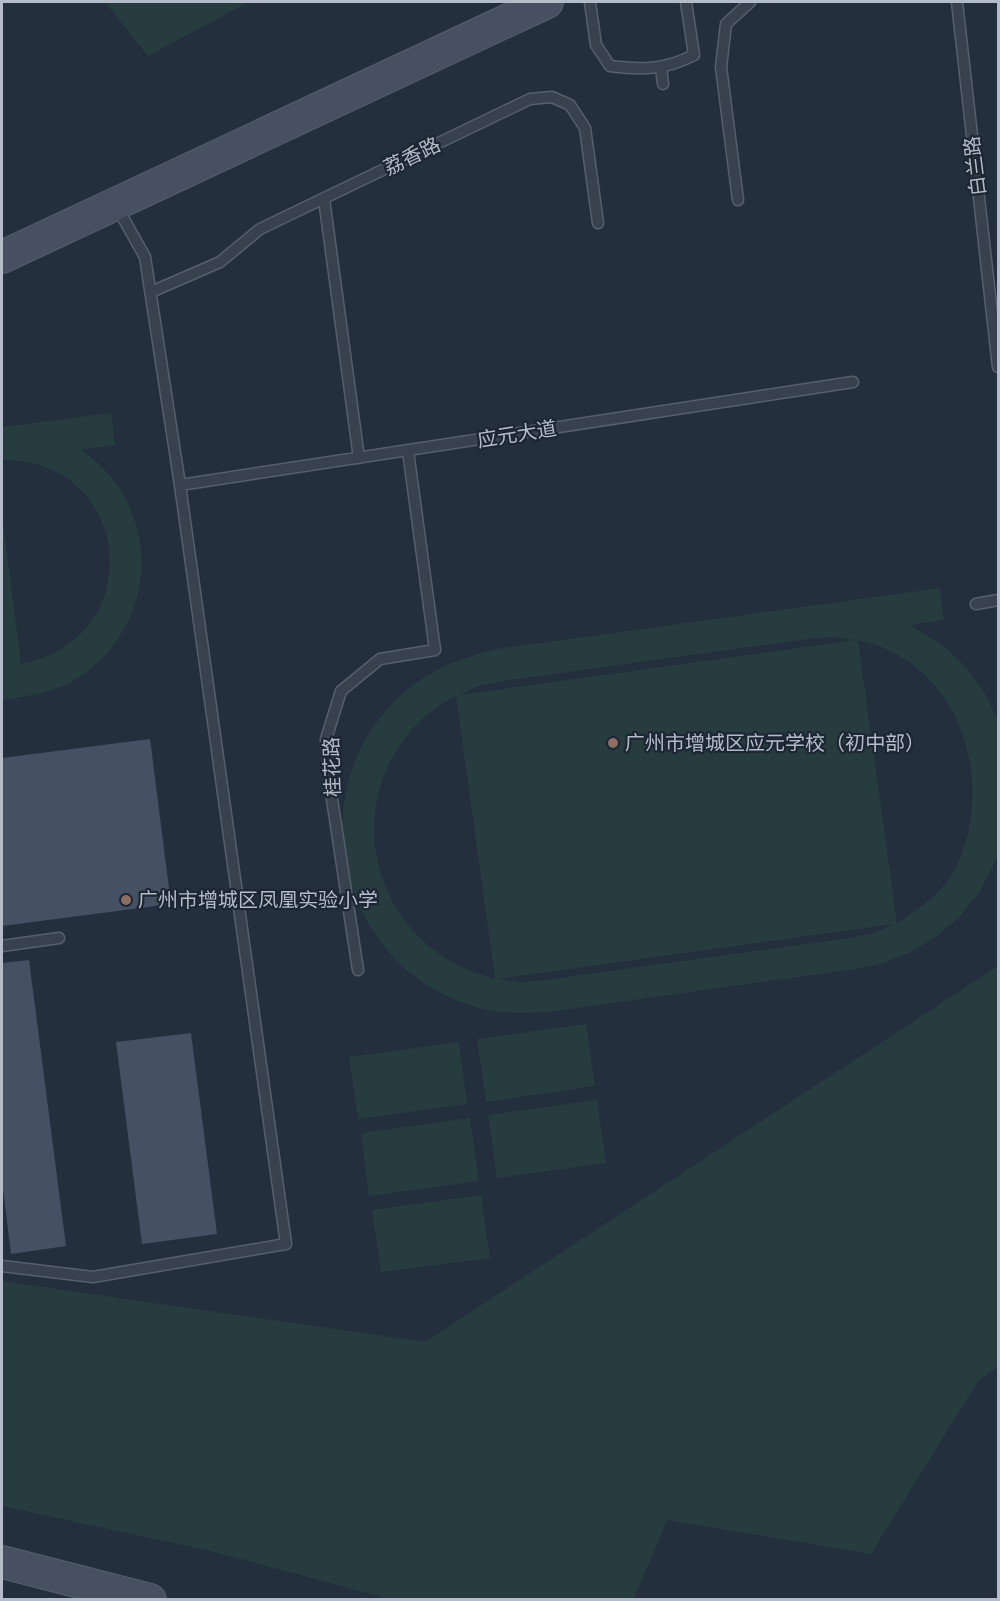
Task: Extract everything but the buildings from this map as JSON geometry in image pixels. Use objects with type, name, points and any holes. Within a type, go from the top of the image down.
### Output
[{"type":"street","points":[[2,257],[547,2]]},
{"type":"street","points":[[2,1562],[150,1599]]},
{"type":"lane","points":[[590,2],[596,45],[610,66],[638,70],[676,64],[694,55],[686,2]]},
{"type":"lane","points":[[738,200],[721,67],[726,24],[750,2]]},
{"type":"lane","name":"白兰路","points":[[957,2],[999,367]]},
{"type":"lane","points":[[661,66],[663,84]]},
{"type":"lane","name":"荔香路","points":[[151,292],[220,262],[260,229],[530,99],[552,97],[570,105],[585,128],[598,223]]},
{"type":"lane","points":[[324,199],[359,458]]},
{"type":"lane","points":[[2,1266],[93,1277],[286,1244],[151,292],[145,257],[116,204]]},
{"type":"lane","name":"应元大道","points":[[180,485],[853,382]]},
{"type":"lane","name":"桂花路","points":[[358,970],[330,786],[326,739],[341,691],[380,659],[435,650],[408,451]]},
{"type":"lane","points":[[976,604],[999,600]]},
{"type":"lane","points":[[2,946],[59,938]]},
{"type":"green space","points":[[105,2],[249,2],[148,56]]},
{"type":"green space","points":[[111,413],[115,445],[81,450],[108,474],[127,502],[138,533],[142,566],[137,598],[124,629],[104,656],[76,679],[50,691],[2,700],[2,513],[21,664],[63,648],[92,621],[107,588],[109,552],[100,517],[78,487],[46,467],[2,460],[2,427]]},
{"type":"green space","points":[[940,588],[944,620],[910,625],[945,647],[967,668],[984,692],[998,720],[998,855],[979,893],[960,916],[937,936],[911,952],[884,963],[548,1012],[518,1013],[489,1010],[441,993],[401,964],[371,927],[351,884],[343,837],[347,789],[363,743],[394,702],[416,683],[442,668],[498,649]],"holes":[[[833,637],[855,640],[459,695],[479,686],[503,681]],[[858,640],[894,653],[923,673],[946,701],[962,732],[971,767],[972,804],[966,840],[952,875],[927,902],[897,923]],[[456,696],[495,979],[453,963],[420,938],[399,912],[384,882],[376,850],[375,818],[381,786],[394,755],[415,726],[435,709]],[[894,924],[874,933],[850,938],[545,980],[520,982],[498,979]]]},
{"type":"green space","points":[[998,966],[998,1366],[978,1381],[871,1554],[667,1520],[634,1599],[389,1599],[219,1553],[2,1506],[2,1281],[425,1342]]},
{"type":"green space","points":[[586,1024],[595,1086],[486,1102],[477,1039]]},
{"type":"green space","points":[[459,1042],[467,1104],[358,1119],[349,1057]]},
{"type":"green space","points":[[597,1100],[606,1163],[497,1178],[488,1115]]},
{"type":"green space","points":[[470,1118],[479,1181],[369,1196],[361,1133]]},
{"type":"green space","points":[[481,1195],[490,1258],[381,1272],[372,1210]]},
{"type":"place","name":"广州市增城区应元学校（初中部）","points":[[613,743]]},
{"type":"place","name":"广州市增城区凤凰实验小学","points":[[126,900]]}]
